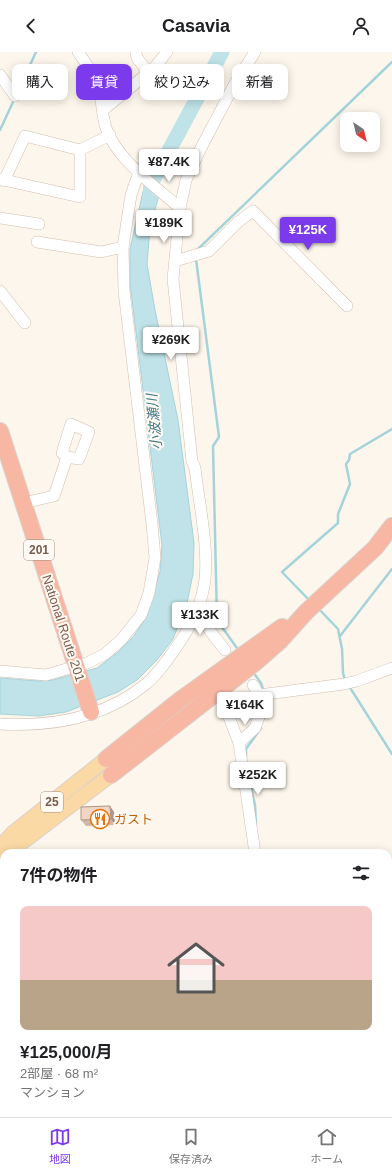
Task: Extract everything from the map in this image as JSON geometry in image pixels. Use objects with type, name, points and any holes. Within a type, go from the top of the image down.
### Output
[{"type":"highway","name":"National Route 201","points":[[0,431],[4,455],[24,503],[91,712]]},
{"type":"highway","points":[[111,775],[256,662],[280,641],[306,612],[376,548],[392,526]]},
{"type":"highway","points":[[106,759],[180,700],[306,612]]},
{"type":"main road","name":"25","points":[[0,846],[13,833],[106,759]]},
{"type":"main road","name":"25","points":[[14,849],[111,775]]},
{"type":"street","points":[[78,52],[93,72],[99,88],[106,128],[116,148],[180,208]]},
{"type":"street","points":[[156,64],[167,52]]},
{"type":"street","points":[[0,724],[42,724],[67,721],[92,715],[128,698],[147,683],[164,665],[181,640],[198,607],[204,585],[205,553],[196,476],[192,461],[173,279],[180,208],[186,180],[200,148],[234,85],[255,52]]},
{"type":"street","points":[[136,53],[137,58],[142,64]]},
{"type":"street","points":[[0,75],[12,92]]},
{"type":"street","points":[[103,110],[140,79]]},
{"type":"street","points":[[80,150],[80,197],[2,180],[25,136],[80,150],[110,135]]},
{"type":"street","points":[[0,671],[46,675],[77,667],[105,654],[121,640],[141,615],[149,593],[154,558],[152,524],[126,305],[123,247],[131,195],[141,173]]},
{"type":"street","points":[[175,261],[209,251],[238,222],[252,211],[347,306]]},
{"type":"street","points":[[0,218],[39,224]]},
{"type":"street","points":[[37,242],[101,252],[123,247]]},
{"type":"street","points":[[0,292],[25,323]]},
{"type":"street","points":[[24,503],[54,496],[67,458]]},
{"type":"street","points":[[198,607],[210,632],[225,650]]},
{"type":"street","points":[[239,743],[255,728],[259,716],[256,690],[344,684],[357,681],[392,668]]},
{"type":"street","points":[[229,717],[239,743],[254,849]]},
{"type":"water","points":[[145,183],[159,195],[150,228],[147,264],[178,420],[194,543],[193,574],[187,603],[173,639],[157,660],[137,680],[118,692],[66,712],[39,716],[0,714],[0,678],[38,681],[53,680],[97,668],[118,652],[133,637],[146,618],[160,572],[162,545],[130,283],[130,249]]},
{"type":"building","points":[[110,806],[111,819],[81,820],[81,807]]},
{"type":"waterway","points":[[30,64],[36,52]]},
{"type":"waterway","name":"小波瀬川","points":[[150,197],[151,184],[222,52]]},
{"type":"waterway","points":[[197,250],[392,62]]},
{"type":"waterway","points":[[0,130],[14,100]]},
{"type":"waterway","points":[[196,259],[219,437],[213,446],[217,620],[239,651]]},
{"type":"waterway","points":[[310,601],[282,572],[338,523],[338,514],[350,484],[346,464],[349,460],[350,454],[392,429]]},
{"type":"waterway","points":[[340,636],[392,569]]},
{"type":"waterway","points":[[318,608],[338,629],[342,649],[343,673],[345,680]]},
{"type":"waterway","points":[[253,672],[261,683],[264,692]]},
{"type":"waterway","points":[[349,686],[392,754]]},
{"type":"waterway","points":[[264,709],[266,697]]},
{"type":"waterway","points":[[246,757],[246,749],[261,728]]},
{"type":"waterway","points":[[250,783],[255,805],[256,826]]},
{"type":"place","name":"ガスト","points":[[100,819]]}]
